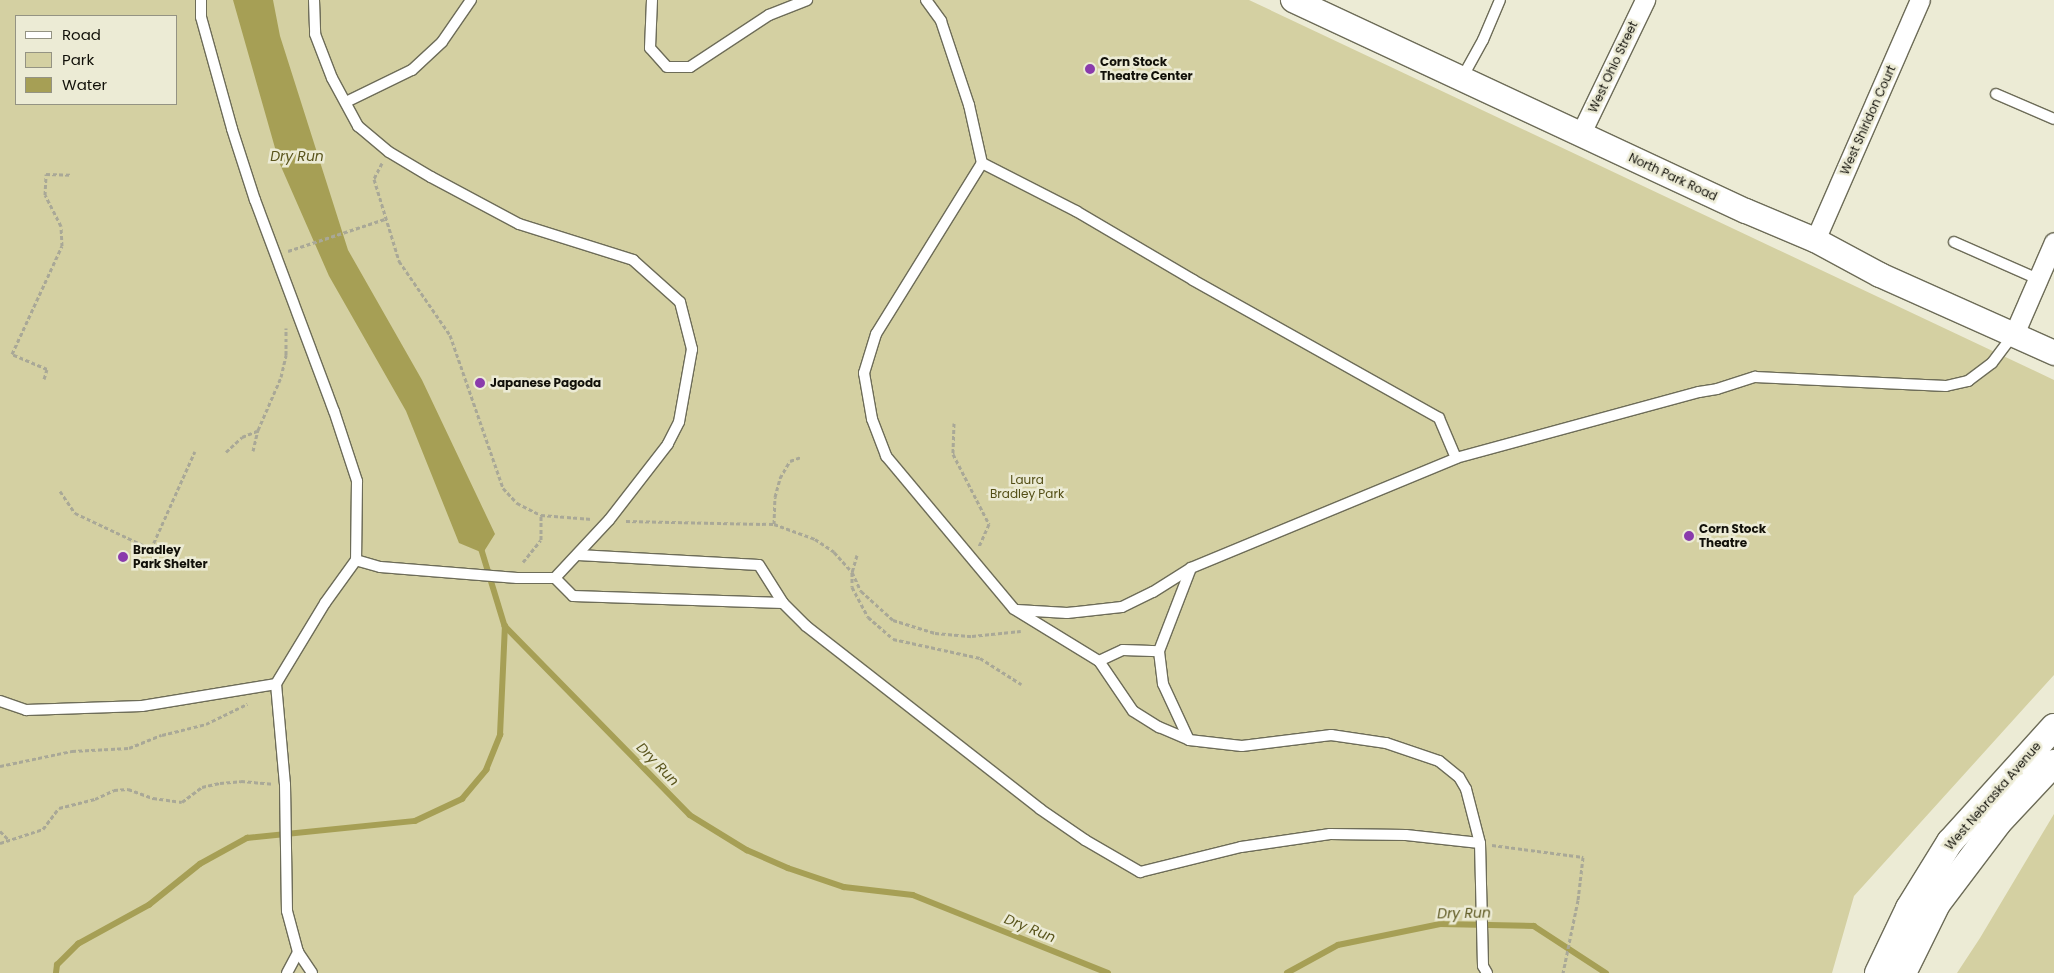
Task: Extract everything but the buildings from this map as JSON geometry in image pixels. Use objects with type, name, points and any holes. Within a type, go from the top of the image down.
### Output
[{"type":"main road","name":"West Nebraska Avenue","points":[[1878,973],[1909,908],[1950,842],[2054,727]]},
{"type":"main road","name":"West Nebraska Avenue","points":[[1903,973],[1937,904],[1998,823],[2054,763]]},
{"type":"street","name":"North Park Road","points":[[1293,0],[1746,211],[1815,240],[1880,275],[2054,353]]},
{"type":"street","name":"West Ohio Street","points":[[1581,133],[1644,0]]},
{"type":"street","name":"West Shiridon Court","points":[[1815,240],[1920,0]]},
{"type":"street","points":[[2014,334],[2054,242]]},
{"type":"lane","points":[[201,0],[201,17],[252,192],[334,411],[357,481],[356,560],[326,603],[276,684],[285,784],[287,911],[298,952],[312,973]]},
{"type":"lane","points":[[314,0],[315,34],[332,78],[358,126],[388,152],[431,178],[519,224],[633,260],[680,302],[692,349],[679,422],[668,444],[608,520],[555,578],[517,578],[380,567],[356,560]]},
{"type":"lane","points":[[346,102],[412,70],[442,42],[471,0]]},
{"type":"lane","points":[[652,0],[650,48],[667,68],[690,67],[769,15],[807,0]]},
{"type":"lane","points":[[926,0],[941,21],[970,106],[982,163],[876,334],[864,373],[872,418],[886,456],[1014,609],[1099,661],[1133,711],[1159,727],[1189,740],[1242,746],[1331,735],[1386,743],[1439,762],[1459,777],[1466,789],[1480,843],[1485,969]]},
{"type":"lane","points":[[1462,78],[1483,40],[1500,0]]},
{"type":"lane","points":[[1996,94],[2054,119]]},
{"type":"lane","points":[[982,163],[1071,209],[1439,418],[1456,458]]},
{"type":"lane","points":[[1954,242],[2038,279]]},
{"type":"lane","points":[[1014,609],[1067,613],[1122,607],[1153,592],[1191,568],[1456,458],[1699,392],[1717,389],[1755,377],[1946,386],[1968,381],[1992,363],[2014,334]]},
{"type":"lane","points":[[578,555],[759,565],[783,603],[806,626],[1040,809],[1085,840],[1140,872],[1241,846],[1330,834],[1406,835],[1480,843]]},
{"type":"lane","points":[[1189,740],[1163,684],[1160,651],[1191,568]]},
{"type":"lane","points":[[555,578],[573,596],[783,603]]},
{"type":"lane","points":[[1099,661],[1123,650],[1160,651]]},
{"type":"lane","points":[[0,701],[26,710],[142,706],[276,684]]},
{"type":"lane","points":[[287,973],[298,952]]},
{"type":"path","points":[[388,152],[374,179],[399,261],[450,335],[503,488],[517,503],[541,515],[608,520],[774,524],[815,539],[834,552],[852,572],[861,591],[874,605],[893,620],[935,633],[972,636],[1028,630]]},
{"type":"path","points":[[44,379],[47,369],[12,354],[62,246],[61,226],[44,195],[46,174],[71,175]]},
{"type":"path","points":[[299,247],[385,219]]},
{"type":"path","points":[[253,451],[258,430],[281,377],[285,362],[288,337],[285,321]]},
{"type":"path","points":[[954,423],[953,454],[989,524],[973,561]]},
{"type":"path","points":[[226,452],[242,436],[258,430]]},
{"type":"path","points":[[60,491],[75,513],[151,549],[195,451]]},
{"type":"path","points":[[774,524],[775,497],[780,478],[790,461],[801,457]]},
{"type":"path","points":[[523,562],[541,540],[541,515]]},
{"type":"path","points":[[857,554],[852,572],[852,587],[868,617],[893,639],[980,658],[1022,684]]},
{"type":"path","points":[[0,766],[72,751],[129,748],[162,735],[206,724],[253,701]]},
{"type":"path","points":[[0,843],[43,829],[59,808],[95,799],[114,790],[128,789],[153,798],[182,802],[202,787],[220,783],[241,781],[273,784]]},
{"type":"path","points":[[0,831],[10,840]]},
{"type":"path","points":[[1480,843],[1583,857],[1578,900],[1563,972]]},
{"type":"green space","name":"Laura Bradley Park","points":[[0,0],[1249,0],[2054,380],[2054,675],[1854,896],[1832,973],[0,973]]},
{"type":"green space","points":[[2054,814],[2054,973],[1957,973],[1980,938]]},
{"type":"water","name":"Dry Run","points":[[233,0],[273,0],[280,36],[348,250],[422,380],[495,534],[483,553],[459,543],[406,411],[329,276],[279,162]]},
{"type":"waterway","name":"Dry Run","points":[[481,547],[505,626],[690,815],[747,850],[788,868],[844,887],[913,895],[1108,973]]},
{"type":"waterway","points":[[56,973],[57,965],[78,944],[149,905],[200,864],[247,838],[415,821],[462,799],[486,770],[500,735],[505,626]]},
{"type":"waterway","name":"Dry Run","points":[[1287,973],[1338,945],[1440,924],[1534,926],[1606,973]]},
{"type":"place","name":"Corn Stock Theatre Center","points":[[1090,69]]},
{"type":"place","name":"Japanese Pagoda","points":[[480,383]]},
{"type":"place","name":"Corn Stock Theatre","points":[[1689,536]]},
{"type":"place","name":"Bradley Park Shelter","points":[[123,557]]}]
